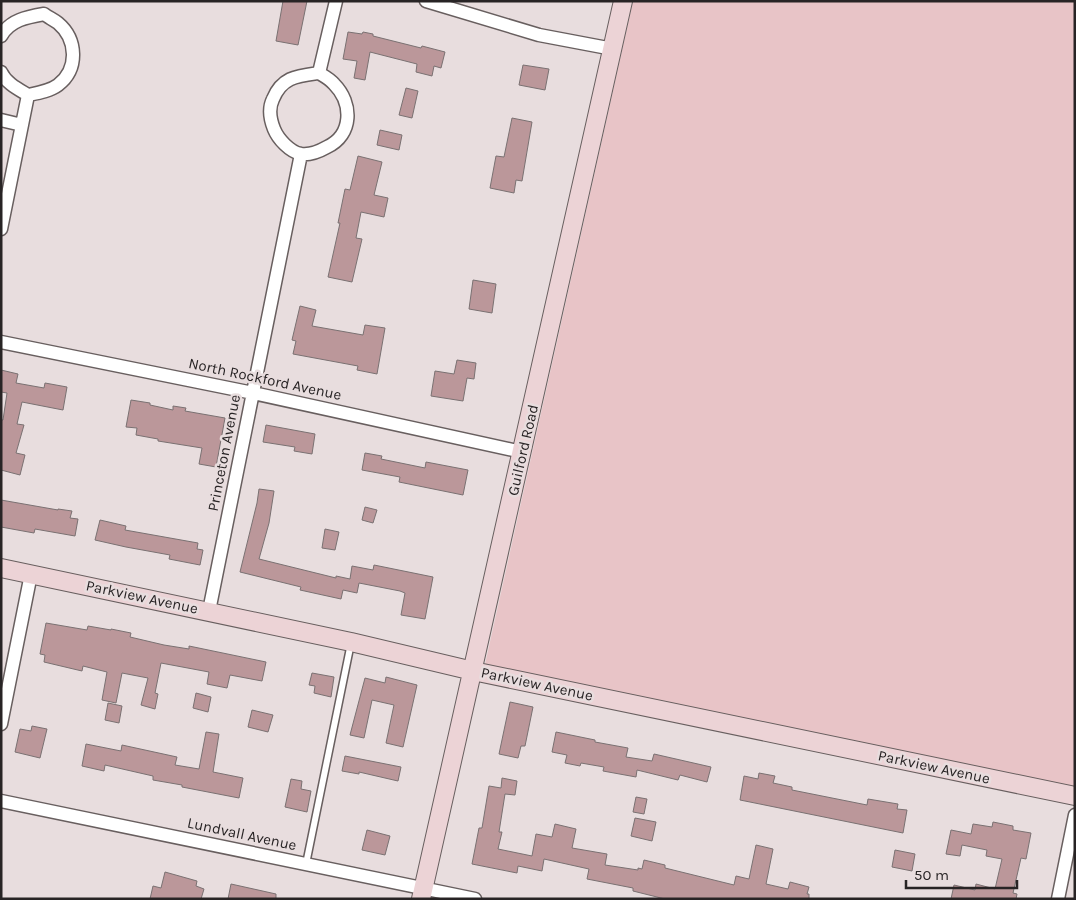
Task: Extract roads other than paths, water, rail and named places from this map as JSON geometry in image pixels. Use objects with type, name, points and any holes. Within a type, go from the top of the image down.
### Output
[{"type":"street","points":[[44,14],[47,1]]},
{"type":"street","points":[[319,73],[336,1]]},
{"type":"street","points":[[426,1],[539,35],[613,49]]},
{"type":"street","name":"Guilford Road","points":[[423,893],[623,1]]},
{"type":"street","points":[[1,36],[12,23],[44,14],[58,23],[67,34],[72,46],[73,62],[67,75],[58,85],[46,91],[28,95],[15,88],[1,72]]},
{"type":"street","points":[[319,73],[334,82],[343,95],[348,108],[348,123],[343,135],[332,145],[319,151],[301,154],[288,147],[276,135],[270,121],[270,105],[283,83],[297,76],[319,73]]},
{"type":"street","points":[[1,229],[28,95]]},
{"type":"street","points":[[1,120],[22,125]]},
{"type":"street","name":"Princeton Avenue","points":[[208,611],[301,154]]},
{"type":"street","name":"North Rockford Avenue","points":[[1,342],[253,392],[522,452]]},
{"type":"street","name":"Parkview Avenue","points":[[1,568],[351,642],[473,671],[1075,796]]},
{"type":"street","points":[[1,724],[31,574]]},
{"type":"street","name":"Lundvall Avenue","points":[[1,801],[306,864],[423,893],[476,899]]},
{"type":"street","points":[[1058,899],[1075,816]]},
{"type":"lane","points":[[306,864],[351,642]]}]
